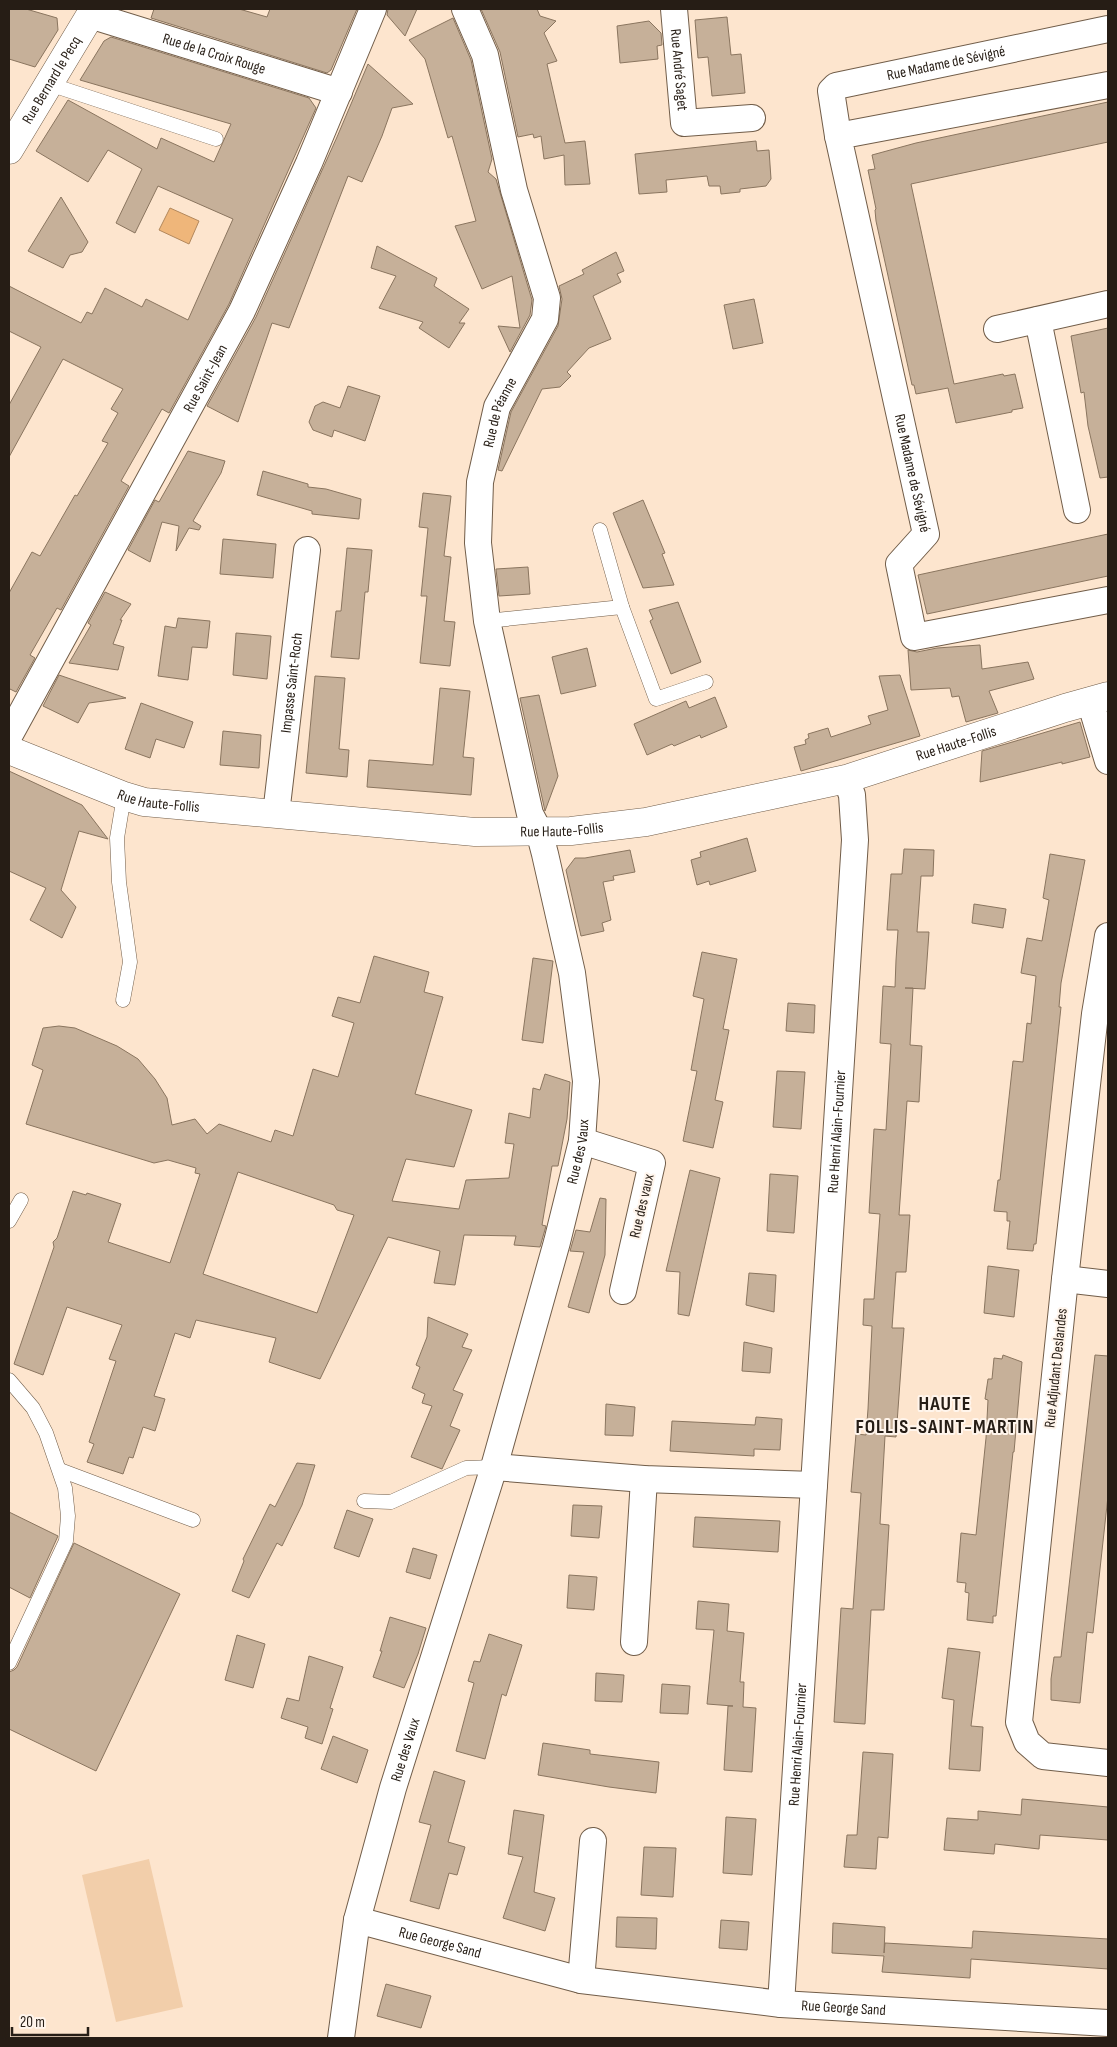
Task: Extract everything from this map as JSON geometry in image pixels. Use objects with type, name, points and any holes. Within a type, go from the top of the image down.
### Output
[{"type":"street","name":"Rue Saint-Jean","points":[[9,736],[242,312],[339,92],[373,9]]},
{"type":"street","name":"Rue de Péanne","points":[[465,9],[485,55],[514,190],[547,298],[545,319],[497,407],[480,482],[478,543],[487,621],[530,814],[539,830]]},
{"type":"street","name":"Rue André Saget","points":[[674,9],[684,123],[752,118]]},
{"type":"street","name":"Rue de la Croix Rouge","points":[[92,12],[339,92]]},
{"type":"street","name":"Rue Bernard le Pecq","points":[[9,150],[92,12]]},
{"type":"street","name":"Rue Madame de Sévigné","points":[[1108,29],[836,86],[831,91],[831,101],[838,136],[926,534],[899,564],[914,637],[1108,600]]},
{"type":"street","points":[[838,136],[1108,85]]},
{"type":"street","points":[[997,329],[1108,304]]},
{"type":"street","points":[[1038,320],[1077,510]]},
{"type":"street","name":"Impasse Saint-Roch","points":[[276,814],[308,550]]},
{"type":"street","points":[[1099,698],[1108,761]]},
{"type":"street","name":"Rue Haute-Follis","points":[[9,750],[124,796],[144,802],[475,832],[571,830],[646,822],[846,779],[1099,698]]},
{"type":"street","name":"Rue Henri Alain-Fournier","points":[[781,2004],[855,840],[852,795],[846,779]]},
{"type":"street","name":"Rue des Vaux","points":[[341,2038],[357,1920],[393,1788],[494,1467],[557,1242],[582,1141],[586,1081],[572,973],[539,830]]},
{"type":"street","name":"Rue Adjudant Deslandes","points":[[1108,936],[1096,1014],[1065,1279],[1019,1722],[1027,1742],[1043,1756],[1108,1763]]},
{"type":"street","name":"Rue des vaux","points":[[582,1141],[652,1162],[623,1291]]},
{"type":"street","points":[[1065,1279],[1108,1284]]},
{"type":"street","points":[[494,1467],[644,1479],[814,1485]]},
{"type":"street","points":[[634,1642],[644,1479]]},
{"type":"street","points":[[581,1980],[593,1841]]},
{"type":"street","name":"Rue George Sand","points":[[357,1920],[581,1980],[781,2004],[1108,2023]]},
{"type":"lane","points":[[49,84],[216,139]]},
{"type":"lane","points":[[600,530],[622,607],[656,699],[706,682]]},
{"type":"lane","points":[[487,621],[622,607]]},
{"type":"lane","points":[[123,1000],[130,962],[119,882],[117,838],[124,796]]},
{"type":"lane","points":[[9,1221],[21,1200]]},
{"type":"lane","points":[[9,1380],[33,1408],[46,1433],[65,1488],[68,1516],[66,1541],[9,1663]]},
{"type":"lane","points":[[364,1501],[391,1502],[466,1468],[494,1467]]},
{"type":"lane","points":[[60,1470],[193,1520]]},
{"type":"shaded area","points":[[170,208],[199,221],[189,244],[159,230]]},
{"type":"shaded area","points":[[149,1859],[183,2007],[116,2022],[82,1875]]},
{"type":"building","points":[[9,9],[26,9],[57,18],[58,30],[35,67],[9,59]]},
{"type":"building","points":[[154,9],[239,9],[267,17],[270,9],[357,9],[331,70],[327,73],[151,18]]},
{"type":"building","points":[[388,9],[417,9],[405,36],[387,15]]},
{"type":"building","points":[[481,9],[537,9],[540,16],[556,21],[544,33],[557,61],[547,64],[565,143],[585,141],[590,184],[565,185],[564,155],[544,159],[541,136],[534,138],[533,134],[518,137],[500,52]]},
{"type":"building","points":[[727,17],[731,55],[741,54],[745,93],[712,96],[708,57],[698,58],[695,20]]},
{"type":"building","points":[[453,18],[471,60],[492,159],[488,172],[496,179],[532,300],[530,315],[510,352],[498,326],[520,328],[512,276],[482,289],[455,226],[476,221],[452,136],[448,138],[425,59],[409,40]]},
{"type":"building","points":[[649,21],[661,33],[662,45],[657,46],[658,59],[620,63],[617,26]]},
{"type":"building","points":[[111,37],[309,98],[316,108],[229,304],[169,413],[162,409],[121,481],[129,486],[61,610],[57,608],[30,655],[35,658],[16,692],[10,689],[9,692],[9,593],[32,552],[40,556],[108,443],[102,441],[118,413],[111,409],[123,389],[63,359],[9,457],[9,405],[41,347],[9,331],[9,286],[81,323],[87,312],[92,314],[105,288],[142,307],[146,299],[188,320],[233,219],[158,186],[135,233],[116,223],[142,169],[108,150],[88,182],[36,151],[68,100],[157,149],[161,138],[214,162],[231,124],[80,80],[104,41]]},
{"type":"building","points":[[368,64],[413,104],[392,108],[362,182],[348,176],[289,328],[272,323],[238,422],[207,406],[256,317]]},
{"type":"building","points":[[1108,102],[1108,142],[911,184],[954,384],[1003,374],[1004,376],[1015,374],[1023,408],[1012,410],[1012,412],[956,423],[948,388],[916,394],[914,385],[912,385],[876,221],[876,209],[868,170],[875,169],[872,155],[916,143]]},
{"type":"building","points":[[756,141],[757,151],[769,150],[771,179],[766,186],[740,189],[740,192],[721,194],[720,186],[709,186],[707,176],[666,180],[667,192],[639,194],[635,154]]},
{"type":"building","points":[[61,197],[88,242],[82,252],[70,255],[63,268],[28,251]]},
{"type":"building","points":[[377,246],[437,278],[434,286],[469,309],[459,323],[465,323],[449,348],[419,328],[423,322],[379,308],[396,276],[371,268]]},
{"type":"building","points":[[616,252],[624,271],[617,274],[621,282],[593,296],[611,339],[589,348],[567,372],[571,376],[560,387],[542,389],[502,471],[498,470],[511,412],[558,326],[562,299],[559,286],[584,274],[582,270]]},
{"type":"building","points":[[754,299],[763,343],[733,349],[724,305]]},
{"type":"building","points":[[1108,328],[1108,477],[1100,478],[1088,426],[1084,392],[1081,393],[1071,336]]},
{"type":"building","points":[[348,386],[380,396],[365,441],[334,430],[332,437],[313,430],[309,422],[315,406],[323,402],[340,408]]},
{"type":"building","points":[[188,451],[225,461],[221,473],[193,521],[201,526],[199,530],[189,528],[176,551],[179,526],[162,522],[150,562],[128,550],[155,500],[159,502]]},
{"type":"building","points":[[263,471],[308,484],[308,487],[326,489],[361,499],[359,519],[312,514],[312,511],[257,495]]},
{"type":"building","points":[[423,493],[451,496],[444,556],[451,557],[444,621],[455,622],[450,666],[420,663],[427,596],[421,596],[428,528],[419,527]]},
{"type":"building","points":[[643,500],[665,553],[662,554],[674,585],[643,588],[613,513]]},
{"type":"building","points":[[1108,534],[1108,576],[927,614],[918,575]]},
{"type":"building","points":[[223,539],[276,544],[273,578],[220,574]]},
{"type":"building","points":[[347,548],[372,550],[368,592],[365,592],[359,659],[331,657],[336,611],[341,611]]},
{"type":"building","points":[[528,567],[530,594],[499,596],[496,569]]},
{"type":"building","points":[[105,592],[131,604],[120,620],[122,620],[113,644],[124,647],[118,670],[69,663],[91,625],[88,623]]},
{"type":"building","points":[[678,602],[701,662],[671,674],[650,621],[653,619],[649,610]]},
{"type":"building","points":[[178,618],[210,621],[207,648],[192,647],[188,680],[158,676],[165,626],[176,628]]},
{"type":"building","points":[[236,633],[271,636],[267,679],[233,675]]},
{"type":"building","points":[[980,645],[982,669],[1028,662],[1034,679],[989,691],[998,713],[966,722],[959,696],[952,697],[950,688],[911,690],[908,650],[917,652],[937,648]]},
{"type":"building","points":[[587,648],[596,686],[561,694],[552,657]]},
{"type":"building","points":[[59,675],[126,698],[89,703],[78,723],[43,706]]},
{"type":"building","points":[[900,675],[920,736],[801,771],[794,747],[806,744],[805,740],[809,738],[808,734],[828,728],[831,737],[871,724],[868,716],[888,710],[879,676]]},
{"type":"building","points":[[315,676],[345,678],[339,749],[349,750],[347,777],[306,773]]},
{"type":"building","points":[[440,688],[470,691],[463,757],[474,758],[471,795],[367,787],[369,760],[433,765]]},
{"type":"building","points":[[539,695],[558,776],[545,811],[520,698]]},
{"type":"building","points":[[715,697],[727,727],[701,738],[700,735],[674,746],[672,744],[647,755],[634,724],[686,701],[689,708]]},
{"type":"building","points":[[141,703],[193,722],[184,748],[156,739],[150,758],[125,749]]},
{"type":"building","points":[[1080,722],[1090,757],[980,782],[982,751]]},
{"type":"building","points":[[223,731],[261,735],[259,768],[220,765]]},
{"type":"building","points":[[9,771],[82,805],[108,839],[79,831],[61,890],[76,907],[62,938],[30,920],[46,888],[9,871]]},
{"type":"building","points":[[747,838],[756,871],[710,885],[709,881],[697,885],[691,860],[701,857],[700,852]]},
{"type":"building","points":[[904,849],[934,850],[933,876],[921,876],[917,932],[929,932],[925,989],[913,988],[910,1045],[922,1046],[919,1102],[907,1101],[899,1215],[910,1215],[906,1272],[896,1272],[892,1328],[904,1328],[896,1437],[885,1436],[880,1524],[889,1525],[884,1610],[871,1610],[865,1724],[834,1722],[841,1608],[853,1609],[861,1493],[851,1492],[856,1434],[866,1435],[868,1409],[872,1326],[863,1325],[864,1299],[874,1299],[880,1214],[869,1213],[874,1129],[886,1130],[891,1044],[880,1043],[883,986],[895,987],[898,930],[887,930],[891,874],[902,874]]},
{"type":"building","points":[[630,850],[635,872],[613,876],[614,880],[603,882],[611,920],[602,923],[604,931],[581,936],[566,870],[575,858]]},
{"type":"building","points":[[1050,854],[1085,860],[1061,983],[1059,1007],[1061,1007],[1036,1244],[1034,1244],[1033,1251],[1007,1249],[1010,1221],[1007,1221],[1007,1212],[994,1211],[998,1180],[1000,1180],[1013,1061],[1023,1062],[1027,1023],[1031,1024],[1036,976],[1021,973],[1027,938],[1042,941],[1049,900],[1043,898]]},
{"type":"building","points":[[974,904],[1006,909],[1003,928],[972,923]]},
{"type":"building","points":[[702,952],[737,959],[723,1029],[729,1030],[715,1100],[723,1102],[713,1148],[683,1141],[697,1071],[691,1070],[704,999],[693,996]]},
{"type":"building","points":[[374,956],[429,972],[424,992],[443,997],[415,1094],[472,1110],[454,1167],[406,1159],[392,1201],[459,1209],[466,1180],[509,1178],[514,1144],[505,1143],[509,1113],[530,1118],[533,1088],[540,1090],[545,1074],[570,1082],[567,1119],[558,1166],[552,1166],[542,1225],[546,1226],[540,1247],[514,1245],[516,1236],[464,1235],[455,1285],[434,1283],[440,1251],[388,1237],[320,1379],[269,1362],[276,1338],[196,1320],[190,1338],[175,1333],[154,1396],[165,1399],[155,1431],[143,1427],[133,1458],[129,1457],[123,1474],[87,1462],[94,1444],[89,1442],[116,1361],[109,1359],[122,1325],[67,1307],[43,1375],[14,1364],[54,1247],[53,1242],[57,1238],[73,1191],[86,1195],[87,1193],[121,1204],[108,1242],[170,1263],[200,1174],[195,1173],[196,1168],[168,1160],[154,1163],[26,1124],[43,1070],[32,1065],[43,1028],[59,1026],[75,1028],[117,1046],[138,1059],[155,1079],[167,1098],[172,1125],[195,1119],[207,1134],[219,1124],[271,1142],[275,1130],[293,1136],[313,1069],[338,1077],[354,1023],[332,1016],[338,997],[360,1003]],"holes":[[[238,1172],[334,1205],[337,1210],[354,1215],[317,1313],[203,1274]]]},
{"type":"building","points":[[533,958],[553,961],[543,1043],[522,1040]]},
{"type":"building","points":[[788,1003],[815,1005],[814,1033],[786,1031]]},
{"type":"building","points":[[777,1071],[805,1072],[801,1129],[773,1127]]},
{"type":"building","points":[[690,1170],[720,1178],[689,1316],[678,1314],[680,1272],[666,1271]]},
{"type":"building","points":[[770,1174],[798,1176],[794,1233],[767,1231]]},
{"type":"building","points":[[600,1198],[606,1199],[605,1255],[589,1313],[568,1307],[584,1252],[570,1251],[576,1230],[590,1232]]},
{"type":"building","points":[[988,1266],[1019,1270],[1014,1317],[984,1313]]},
{"type":"building","points":[[749,1273],[776,1275],[774,1312],[746,1305]]},
{"type":"building","points":[[428,1317],[468,1334],[462,1347],[472,1350],[453,1390],[463,1394],[450,1426],[460,1430],[442,1469],[411,1457],[432,1406],[422,1403],[425,1394],[412,1388],[420,1367],[416,1365],[427,1337]]},
{"type":"building","points":[[744,1342],[772,1348],[770,1373],[742,1371]]},
{"type":"building","points":[[1003,1355],[1022,1362],[996,1616],[993,1616],[993,1623],[967,1620],[969,1593],[965,1592],[966,1583],[957,1582],[961,1533],[976,1535],[986,1438],[988,1400],[985,1399],[988,1379],[992,1379],[994,1358],[1002,1359]]},
{"type":"building","points":[[1095,1355],[1108,1356],[1108,1496],[1093,1633],[1087,1632],[1080,1703],[1051,1700],[1051,1679],[1054,1657],[1061,1657]]},
{"type":"building","points":[[606,1404],[635,1407],[633,1436],[605,1435]]},
{"type":"building","points":[[756,1417],[782,1419],[780,1450],[754,1449],[754,1456],[670,1451],[672,1421],[755,1425]]},
{"type":"building","points":[[297,1463],[315,1465],[302,1505],[282,1546],[277,1543],[249,1598],[232,1591],[244,1561],[243,1559],[270,1504],[275,1507]]},
{"type":"building","points":[[573,1505],[602,1506],[599,1538],[571,1536]]},
{"type":"building","points":[[347,1510],[373,1519],[359,1557],[334,1548]]},
{"type":"building","points":[[9,1512],[58,1536],[30,1598],[9,1587]]},
{"type":"building","points":[[695,1517],[780,1521],[778,1552],[693,1547]]},
{"type":"building","points":[[74,1543],[180,1594],[96,1771],[9,1729],[9,1672],[17,1667]]},
{"type":"building","points":[[413,1548],[437,1555],[430,1579],[406,1572]]},
{"type":"building","points":[[569,1575],[597,1577],[594,1610],[567,1608]]},
{"type":"building","points":[[698,1601],[729,1604],[727,1631],[744,1633],[740,1682],[744,1682],[743,1707],[756,1708],[752,1772],[724,1770],[728,1706],[733,1706],[707,1704],[714,1630],[696,1629]]},
{"type":"building","points":[[390,1617],[426,1628],[404,1688],[373,1677],[382,1651],[380,1651]]},
{"type":"building","points":[[489,1634],[522,1645],[506,1696],[502,1694],[485,1759],[456,1751],[474,1683],[468,1681],[474,1661],[480,1662]]},
{"type":"building","points":[[237,1635],[265,1644],[253,1688],[225,1680]]},
{"type":"building","points":[[948,1648],[980,1652],[971,1726],[983,1727],[980,1771],[949,1769],[954,1700],[942,1698]]},
{"type":"building","points":[[309,1656],[343,1667],[330,1708],[333,1709],[322,1744],[305,1738],[308,1727],[281,1718],[287,1698],[299,1701]]},
{"type":"building","points":[[596,1673],[624,1675],[622,1702],[595,1701]]},
{"type":"building","points":[[662,1684],[690,1686],[688,1714],[660,1713]]},
{"type":"building","points":[[333,1736],[368,1750],[357,1783],[321,1769]]},
{"type":"building","points":[[543,1743],[590,1750],[590,1754],[659,1762],[656,1793],[538,1775]]},
{"type":"building","points":[[863,1752],[893,1754],[888,1838],[878,1837],[876,1869],[844,1867],[847,1835],[857,1835]]},
{"type":"building","points":[[434,1771],[465,1781],[448,1842],[465,1847],[457,1875],[449,1873],[439,1909],[410,1901],[431,1825],[419,1822]]},
{"type":"building","points":[[1022,1799],[1108,1807],[1108,1840],[1040,1835],[1039,1849],[995,1844],[994,1854],[944,1850],[947,1818],[978,1820],[978,1811],[1021,1815]]},
{"type":"building","points":[[514,1810],[544,1815],[534,1892],[555,1898],[545,1931],[503,1918],[523,1857],[508,1854]]},
{"type":"building","points":[[726,1817],[756,1819],[752,1875],[723,1873]]},
{"type":"building","points":[[644,1847],[676,1848],[673,1897],[641,1895]]},
{"type":"building","points":[[617,1917],[657,1918],[656,1949],[616,1947]]},
{"type":"building","points":[[721,1920],[749,1922],[747,1950],[719,1948]]},
{"type":"building","points":[[833,1923],[885,1927],[884,1953],[885,1943],[972,1948],[973,1931],[1108,1939],[1108,1969],[971,1959],[970,1978],[882,1972],[884,1956],[832,1953]]},
{"type":"building","points":[[386,1984],[431,1996],[421,2028],[377,2016]]},
{"type":"district","name":"HAUTE FOLLIS-SAINT-MARTIN","points":[[945,1416]]}]
